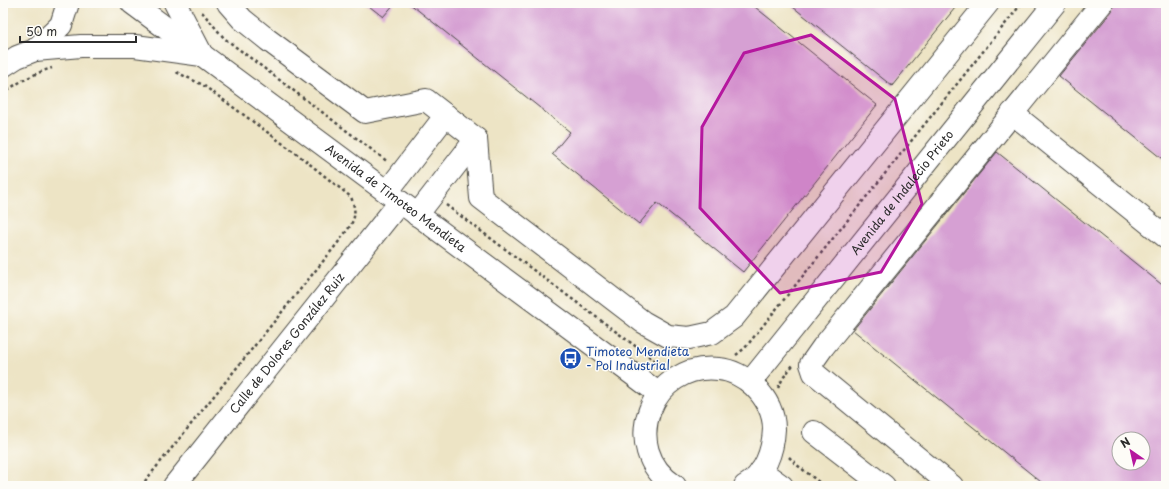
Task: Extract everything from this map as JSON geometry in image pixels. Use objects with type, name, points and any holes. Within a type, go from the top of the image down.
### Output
[{"type":"street","points":[[35,50],[61,25],[68,3]]},
{"type":"street","name":"Avenida de Timoteo Mendieta","points":[[132,3],[658,393]]},
{"type":"street","points":[[175,3],[203,56]]},
{"type":"street","points":[[228,3],[242,19],[268,40],[366,112],[426,100],[476,139],[481,198],[643,322],[668,336],[689,338],[712,334],[734,317],[988,3]]},
{"type":"street","name":"Avenida de Indalecio Prieto","points":[[750,382],[1055,3]]},
{"type":"street","points":[[952,486],[814,373],[811,364],[823,347],[1102,3]]},
{"type":"street","points":[[3,66],[17,57],[35,50],[81,46],[135,46],[203,56]]},
{"type":"street","points":[[1012,113],[1166,237]]},
{"type":"street","name":"Calle de Dolores González Ruiz","points":[[174,486],[394,197],[402,172],[446,115]]},
{"type":"street","points":[[417,215],[476,139]]},
{"type":"street","points":[[669,485],[657,470],[649,455],[646,440],[646,423],[650,408],[658,393],[669,383],[681,375],[695,370],[709,368],[738,374],[750,382],[762,394],[770,409],[774,425],[774,441],[769,457],[761,471],[749,484],[745,486]]},
{"type":"street","points":[[814,432],[884,486]]},
{"type":"street","points":[[761,471],[782,486]]},
{"type":"path","points":[[731,355],[736,355],[745,348],[1022,3]]},
{"type":"path","points":[[198,8],[224,38],[402,172]]},
{"type":"path","points":[[3,94],[8,89],[25,80],[54,68]]},
{"type":"path","points":[[142,486],[337,244],[355,218],[355,206],[351,197],[297,154],[203,85],[174,71]]},
{"type":"path","points":[[432,195],[658,363],[668,365]]},
{"type":"highlighted area","points":[[811,35],[895,99],[922,204],[881,272],[780,293],[700,208],[702,127],[744,53]]},
{"type":"building","points":[[365,3],[395,3],[383,17]]},
{"type":"building","points":[[409,3],[750,3],[877,105],[743,272],[657,203],[639,224],[552,154],[570,132]]},
{"type":"building","points":[[788,3],[959,3],[892,86]]},
{"type":"building","points":[[1114,3],[1166,3],[1166,162],[1059,76],[1112,11]]},
{"type":"building","points":[[997,152],[1166,288],[1166,486],[1046,486],[853,330]]},
{"type":"place","name":"Timoteo Mendieta - Pol Industrial","points":[[571,359]]}]
